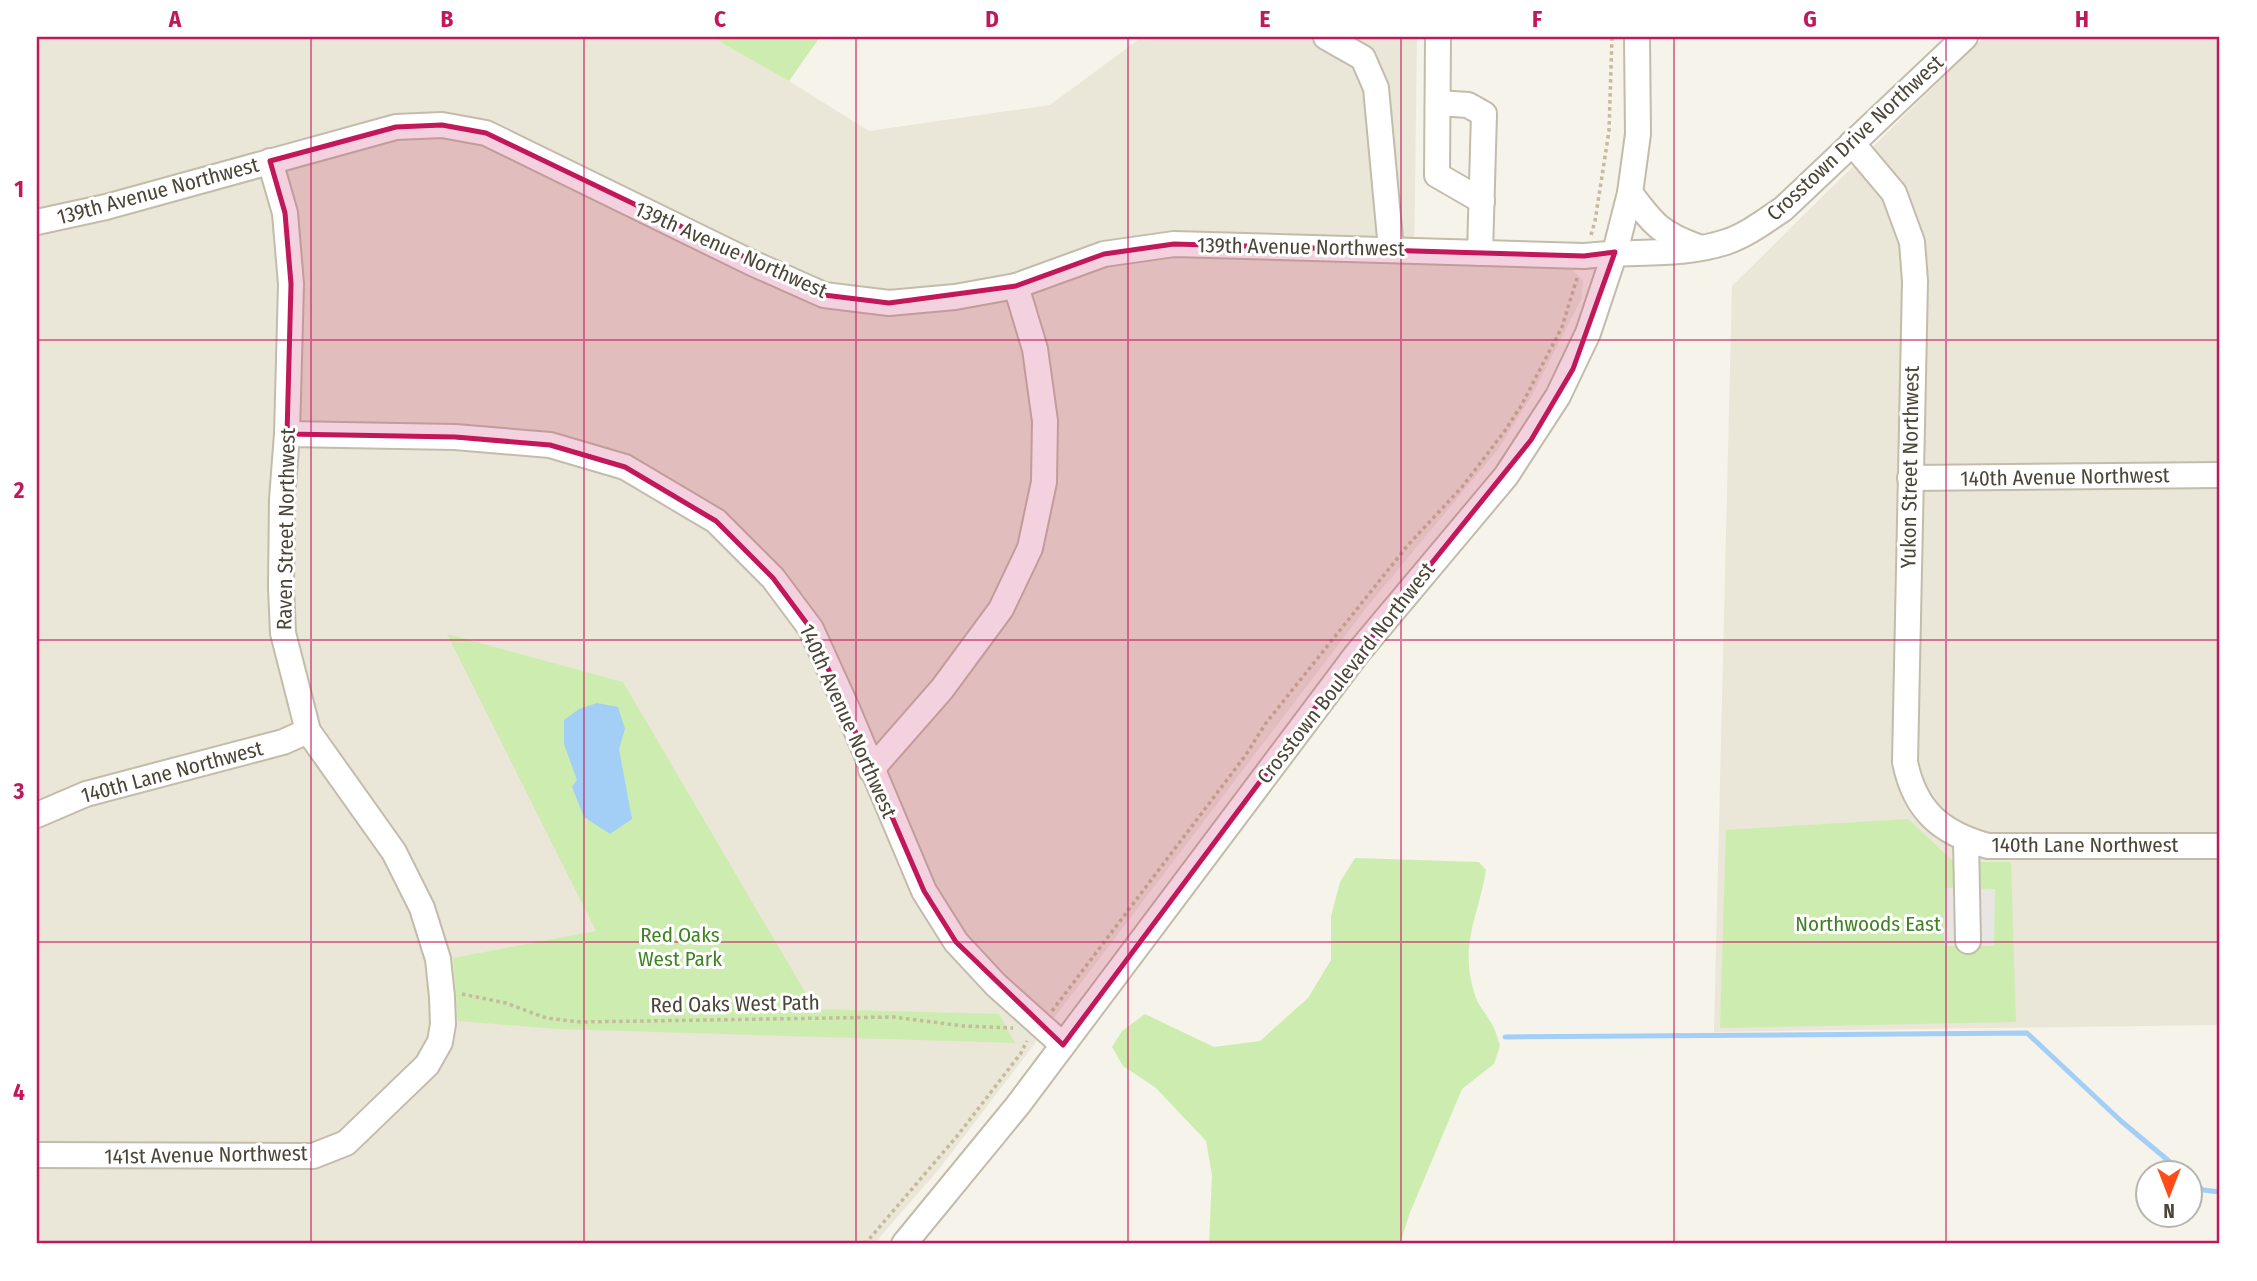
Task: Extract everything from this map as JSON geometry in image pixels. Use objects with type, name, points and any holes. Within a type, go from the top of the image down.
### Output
[{"type":"street","points":[[1326,37],[1363,58],[1376,88],[1391,249]]},
{"type":"street","points":[[1438,37],[1437,175],[1482,201]]},
{"type":"street","name":"Crosstown Boulevard Northwest","points":[[904,1244],[972,1164],[1340,675],[1395,606],[1480,509],[1525,449],[1573,369],[1615,252],[1630,193],[1638,134],[1637,37]]},
{"type":"street","name":"Crosstown Drive Northwest","points":[[1615,252],[1702,248],[1727,242],[1763,222],[1783,209],[1965,37]]},
{"type":"street","points":[[1438,103],[1468,105],[1484,114],[1480,253]]},
{"type":"street","name":"139th Avenue Northwest","points":[[37,222],[106,207],[396,127],[442,125],[486,133],[751,264],[824,295],[889,303],[955,297],[1016,286],[1104,254],[1174,244],[1584,256],[1615,252]]},
{"type":"street","name":"Yukon Street Northwest","points":[[1852,143],[1894,192],[1912,242],[1915,281],[1905,762],[1910,785],[1921,806]]},
{"type":"street","name":"Raven Street Northwest","points":[[270,161],[285,214],[291,284],[287,434],[282,499],[283,633],[308,731],[394,852],[431,931],[438,959],[443,1024],[440,1042],[427,1065]]},
{"type":"street","points":[[1630,193],[1651,221],[1671,237],[1702,248]]},
{"type":"street","points":[[871,770],[942,689],[1002,609],[1030,548],[1044,482],[1045,421],[1035,349],[1016,286]]},
{"type":"street","name":"140th Avenue Northwest","points":[[287,434],[454,436],[550,445],[625,467],[716,521],[773,578],[811,629],[923,891],[956,942],[996,985],[1063,1045]]},
{"type":"street","name":"140th Avenue Northwest","points":[[1910,478],[2220,475]]},
{"type":"street","name":"140th Lane Northwest","points":[[37,815],[86,794],[283,742],[308,731]]},
{"type":"street","name":"140th Lane Northwest","points":[[1921,806],[1938,823],[1966,840],[1988,846],[2220,846]]},
{"type":"street","points":[[1966,840],[1968,941]]},
{"type":"street","name":"141st Avenue Northwest","points":[[37,1155],[313,1156],[346,1143],[427,1065]]},
{"type":"path","points":[[1054,1008],[1274,713],[1408,545],[1462,487],[1504,432],[1526,397],[1562,327],[1595,221],[1609,131],[1612,37]]},
{"type":"path","name":"Red Oaks West Path","points":[[441,990],[495,1000],[547,1018],[581,1022],[893,1017],[1020,1030]]},
{"type":"path","points":[[865,1244],[958,1136],[1021,1053],[1027,1037]]},
{"type":"highlighted area","points":[[442,125],[486,133],[824,295],[889,303],[1016,286],[1104,254],[1174,244],[1584,256],[1615,252],[1573,369],[1531,440],[1318,704],[1063,1045],[956,942],[924,891],[811,629],[773,578],[716,521],[625,467],[550,445],[455,437],[287,434],[291,284],[285,213],[270,161],[396,127]]},
{"type":"shaded area","points":[[37,37],[715,37],[869,131],[1050,105],[1142,37],[1417,37],[1414,264],[1568,265],[1583,281],[1582,298],[1531,397],[1499,448],[1367,607],[940,1168],[874,1244],[37,1244]]},
{"type":"shaded area","points":[[1984,37],[2220,37],[2220,1025],[1714,1032],[1732,286]]},
{"type":"shaded area","points":[[1945,888],[1995,889],[1994,946],[1944,946]]},
{"type":"green space","points":[[715,37],[820,37],[789,81]]},
{"type":"green space","name":"Red Oaks West Park","points":[[447,634],[623,682],[815,1009],[999,1014],[1015,1043],[557,1029],[458,1021],[453,958],[596,931]]},
{"type":"green space","name":"Northwoods East","points":[[1908,819],[1954,862],[2011,862],[2016,1022],[1720,1028],[1726,830]]},
{"type":"green space","points":[[1355,858],[1479,862],[1486,870],[1471,933],[1469,963],[1476,998],[1493,1026],[1500,1046],[1494,1064],[1462,1089],[1409,1215],[1400,1244],[1209,1244],[1212,1175],[1206,1141],[1156,1088],[1123,1066],[1112,1047],[1122,1031],[1145,1014],[1214,1047],[1260,1041],[1308,998],[1331,960],[1331,916],[1340,882]]},
{"type":"water","points":[[597,703],[618,707],[625,729],[619,749],[632,819],[610,834],[584,817],[572,787],[577,780],[564,744],[564,720],[579,709]]},
{"type":"waterway","points":[[1505,1037],[2027,1033],[2121,1121],[2165,1158]]},
{"type":"waterway","points":[[2204,1190],[2220,1192]]}]
